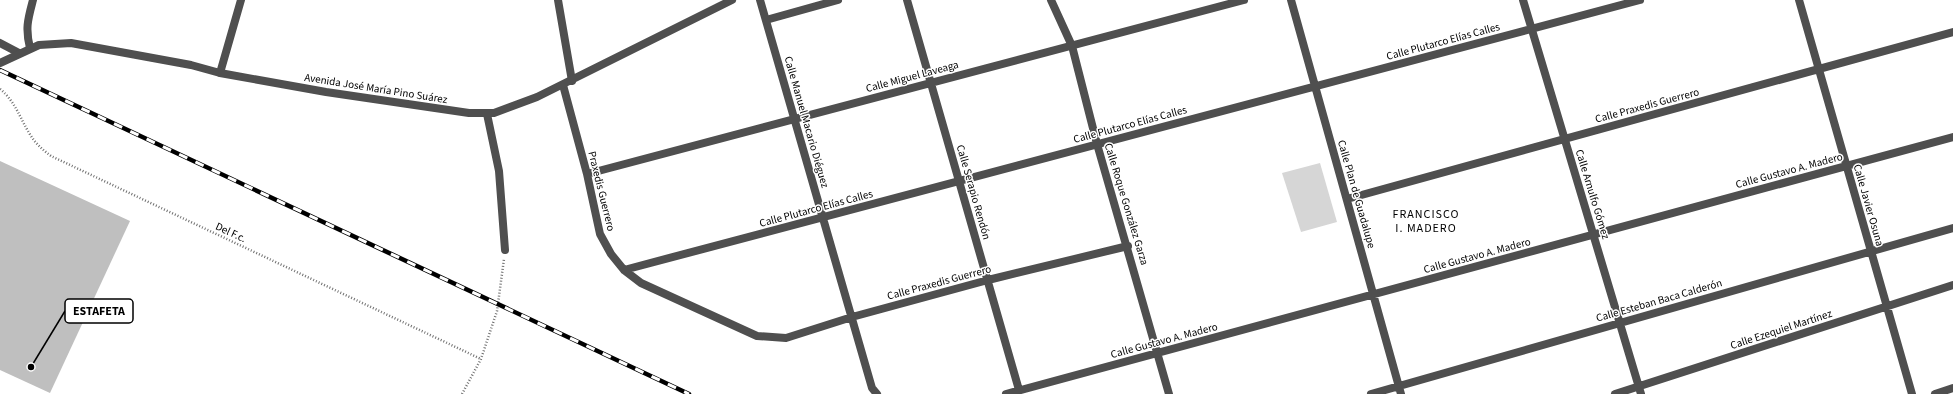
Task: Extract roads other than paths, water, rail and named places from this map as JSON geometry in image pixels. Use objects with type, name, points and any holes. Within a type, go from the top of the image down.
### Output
[{"type":"street","points":[[30,48],[26,34],[26,24],[33,0]]},
{"type":"street","points":[[220,73],[242,0]]},
{"type":"street","points":[[558,0],[572,81]]},
{"type":"street","name":"Avenida José María Pino Suárez","points":[[0,63],[30,48],[53,43],[90,45],[191,65],[220,73],[326,92],[469,113],[487,114],[506,110],[572,81],[732,0]]},
{"type":"street","name":"Calle Manuel Macario Diéguez","points":[[760,0],[875,391]]},
{"type":"street","points":[[766,20],[838,0]]},
{"type":"street","name":"Calle Serapio Rendón","points":[[907,0],[1019,390]]},
{"type":"street","name":"Calle Roque González Garza","points":[[1051,0],[1072,46],[1097,144],[1128,246],[1169,394]]},
{"type":"street","name":"Calle Miguel Laveaga","points":[[587,174],[1244,0]]},
{"type":"street","name":"Calle Plan de Guadalupe","points":[[1291,0],[1400,390]]},
{"type":"street","name":"Calle Arnulfo Gómez","points":[[1523,0],[1640,390]]},
{"type":"street","name":"Calle Plutarco Elías Calles","points":[[624,270],[1532,29],[1626,2],[1640,0]]},
{"type":"street","name":"Calle Javier Osuna","points":[[1799,0],[1912,394]]},
{"type":"street","name":"Calle Praxedis Guerrero","points":[[1347,199],[1953,32]]},
{"type":"street","points":[[0,43],[19,53]]},
{"type":"street","name":"Praxedis Guerrero","points":[[563,85],[587,174],[600,234],[611,254],[624,270],[641,283],[757,336]]},
{"type":"street","points":[[487,114],[499,171],[505,250]]},
{"type":"street","name":"Calle Gustavo A. Madero","points":[[1006,394],[1953,137]]},
{"type":"street","name":"Calle Esteban Baca Calderón","points":[[1371,394],[1400,390],[1620,323],[1953,228]]},
{"type":"street","name":"Calle Praxedis Guerrero","points":[[757,336],[780,338],[794,336],[852,317],[988,280],[1128,246]]},
{"type":"street","name":"Calle Ezequiel Martínez","points":[[1615,394],[1640,390],[1953,285]]},
{"type":"street","points":[[1935,394],[1953,388]]},
{"type":"railway","points":[[0,70],[689,394]]},
{"type":"place","name":"ESTAFETA","points":[[31,367]]},
{"type":"district","name":"FRANCISCO I. MADERO","points":[[1426,221]]}]
